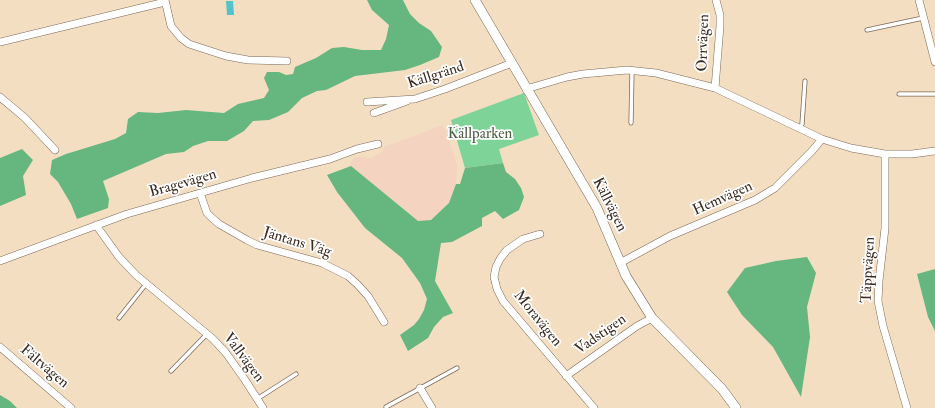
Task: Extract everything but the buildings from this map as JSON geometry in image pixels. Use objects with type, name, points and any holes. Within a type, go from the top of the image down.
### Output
[{"type":"street","name":"Källvägen","points":[[475,0],[597,208],[626,276],[652,318],[722,389],[736,408]]},
{"type":"street","name":"Orrvägen","points":[[715,88],[720,26],[720,16],[716,0]]},
{"type":"street","points":[[919,0],[923,18],[933,45],[935,62]]},
{"type":"street","points":[[0,42],[165,1],[171,26],[181,38],[190,44],[226,56],[248,60],[287,61]]},
{"type":"street","name":"Källgränd","points":[[366,102],[414,99],[445,89],[512,63]]},
{"type":"street","points":[[526,89],[583,74],[632,71],[656,72],[715,88],[822,139],[851,148],[885,154],[912,154],[935,151]]},
{"type":"street","points":[[0,97],[25,118],[55,150]]},
{"type":"street","points":[[374,114],[414,99]]},
{"type":"street","name":"Hemvägen","points":[[620,263],[670,236],[755,200],[776,188],[822,139]]},
{"type":"street","name":"Bragevägen","points":[[0,261],[127,214],[252,178],[330,159],[357,149],[378,144]]},
{"type":"street","name":"Täppvägen","points":[[885,154],[885,228],[878,281],[878,301],[908,408]]},
{"type":"street","name":"Jäntans Väg","points":[[200,193],[204,206],[212,218],[219,224],[246,240],[257,245],[322,263],[348,276],[368,296],[384,322]]},
{"type":"street","name":"Vallvägen","points":[[96,225],[119,257],[146,284],[208,334],[226,353],[263,408]]},
{"type":"street","name":"Moravägen","points":[[540,234],[523,239],[507,250],[496,267],[494,278],[497,289],[503,301],[594,408]]},
{"type":"street","name":"Vadstigen","points":[[566,376],[637,326],[652,318]]},
{"type":"street","name":"Fältvägen","points":[[0,347],[71,408]]},
{"type":"street","points":[[420,388],[432,408]]},
{"type":"lane","points":[[867,30],[923,18]]},
{"type":"lane","points":[[631,123],[632,71]]},
{"type":"lane","points":[[800,128],[802,124],[806,81]]},
{"type":"lane","points":[[900,94],[935,94]]},
{"type":"lane","points":[[119,318],[146,284]]},
{"type":"lane","name":"Vallvägen","points":[[171,371],[208,334]]},
{"type":"lane","points":[[386,407],[458,368]]},
{"type":"lane","name":"Vallvägen","points":[[257,399],[296,374]]},
{"type":"shaded area","points":[[443,125],[457,166],[456,184],[449,203],[431,220],[418,221],[351,166],[351,162],[354,158],[372,158],[383,151],[384,147]]},
{"type":"green space","points":[[367,0],[403,0],[410,14],[419,23],[431,31],[442,47],[439,57],[405,70],[355,76],[326,90],[317,91],[302,98],[288,112],[269,120],[253,121],[244,131],[227,141],[208,141],[193,146],[184,152],[166,154],[103,181],[109,199],[108,208],[77,219],[71,204],[58,182],[50,174],[52,160],[66,154],[115,139],[126,133],[128,119],[138,112],[158,113],[186,110],[224,113],[238,104],[264,98],[269,90],[264,78],[267,72],[279,72],[286,75],[293,74],[295,67],[316,58],[332,48],[344,47],[362,50],[381,50],[386,39],[389,25],[372,10]]},
{"type":"green space","name":"Källparken","points":[[524,93],[539,135],[499,149],[503,163],[465,168],[451,120]]},
{"type":"green space","points":[[22,149],[33,160],[23,176],[26,195],[0,206],[0,158]]},
{"type":"green space","points":[[503,163],[506,172],[515,179],[521,188],[524,197],[519,210],[503,219],[495,211],[482,218],[482,226],[452,242],[441,243],[435,281],[453,313],[443,317],[434,327],[428,338],[408,351],[400,335],[414,325],[424,310],[427,299],[420,283],[402,258],[365,228],[337,192],[327,175],[351,166],[418,221],[431,220],[449,203],[456,184],[460,184],[465,168]]},
{"type":"green space","points":[[807,257],[816,273],[807,307],[810,337],[801,397],[773,347],[742,315],[727,292],[745,268],[776,261]]},
{"type":"green space","points":[[935,269],[935,331],[928,317],[917,274]]},
{"type":"green space","points":[[0,395],[10,401],[17,408],[0,408]]},
{"type":"water","points":[[226,1],[233,1],[234,15],[227,15]]}]
